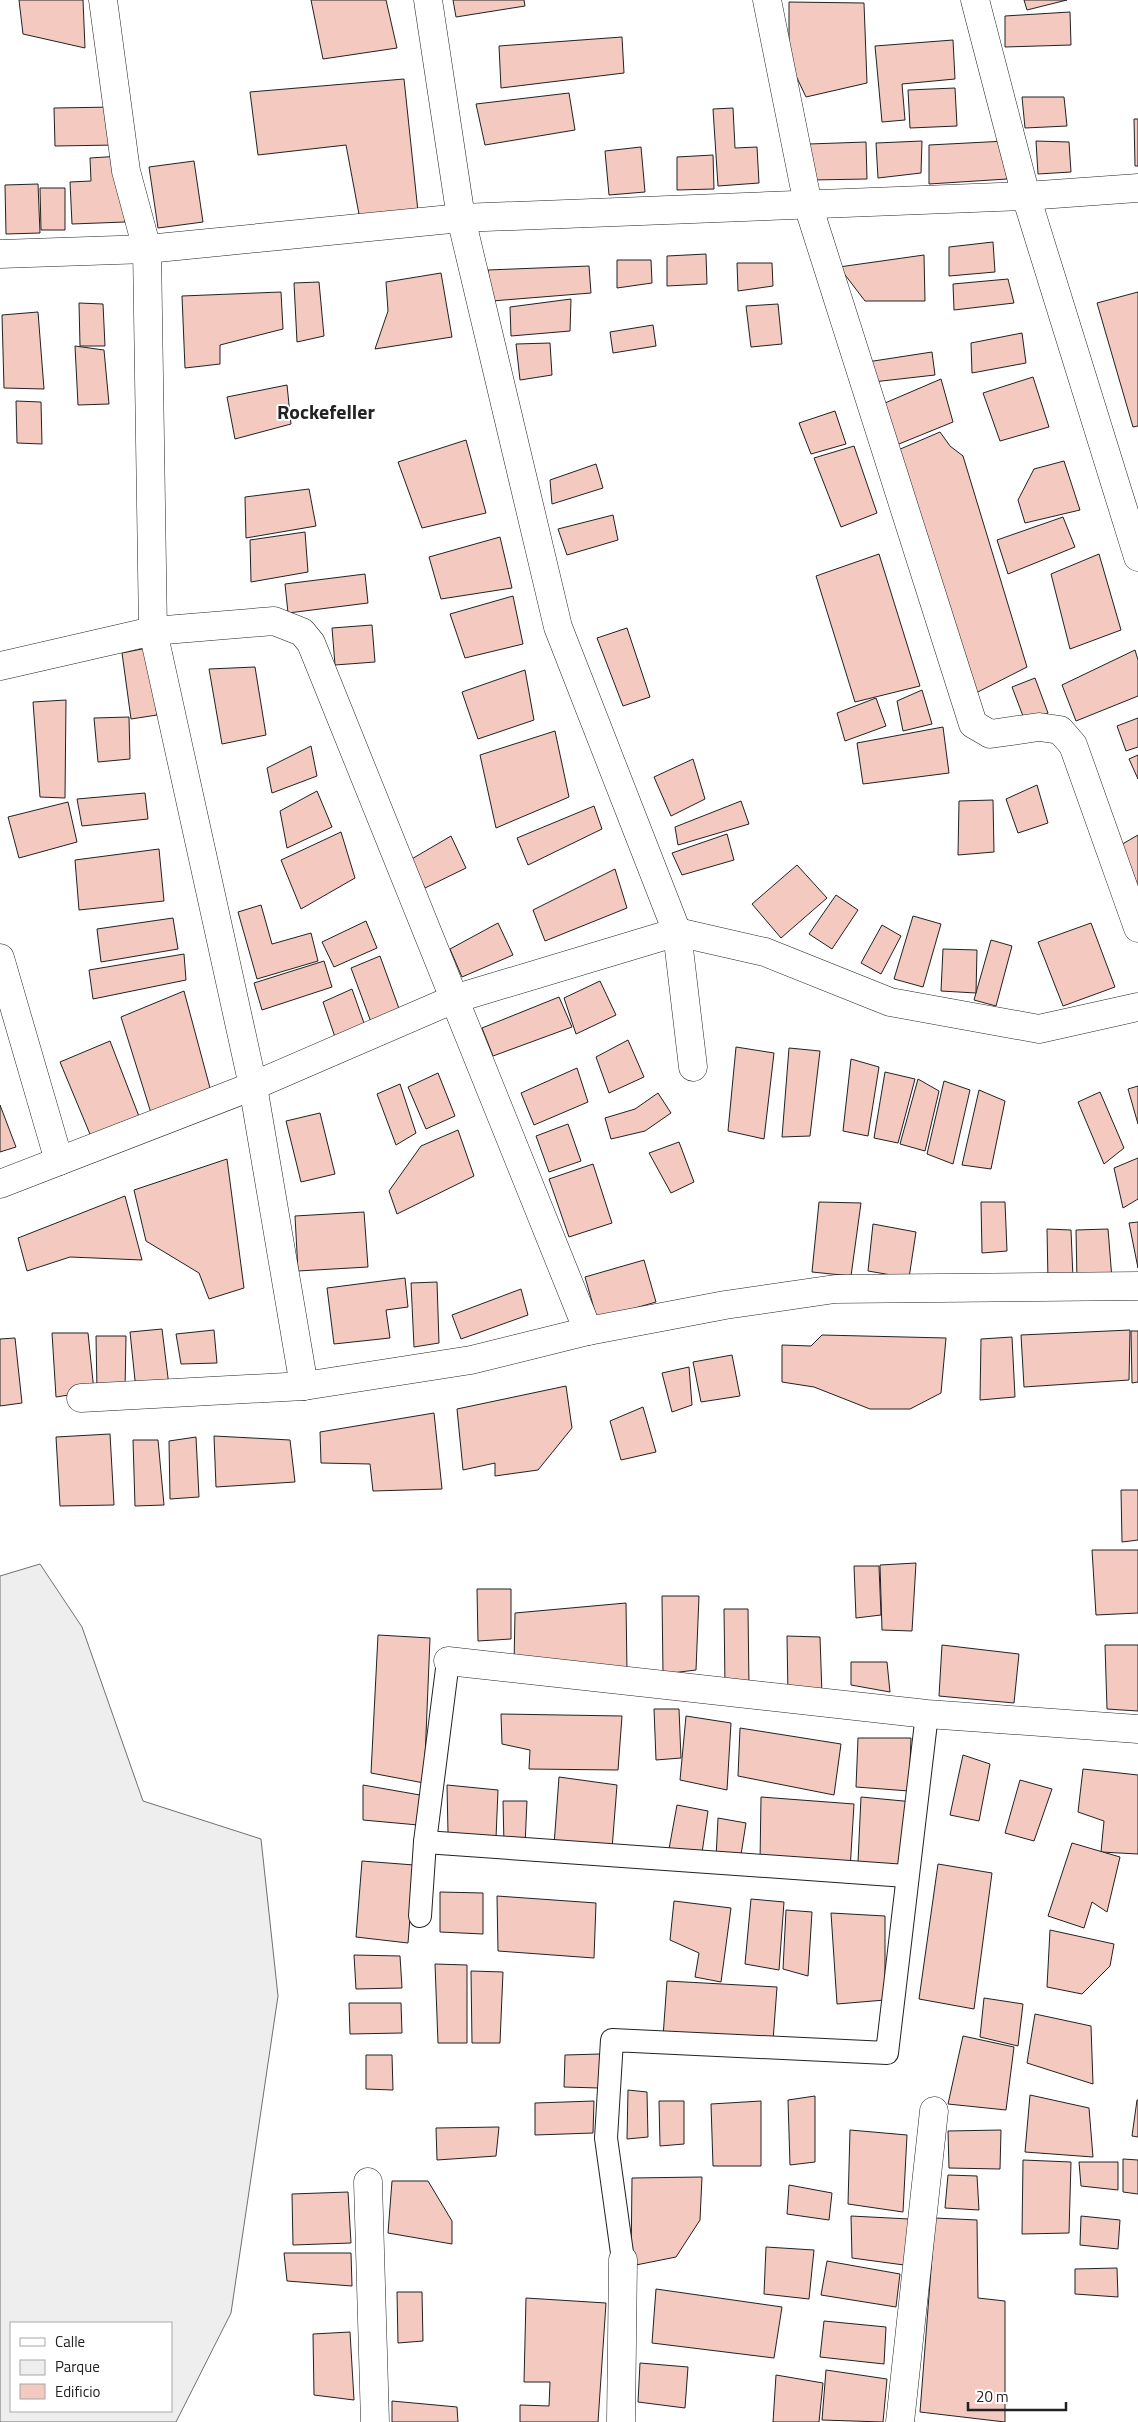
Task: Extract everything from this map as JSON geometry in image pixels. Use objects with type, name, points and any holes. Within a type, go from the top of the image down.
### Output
[{"type":"street","points":[[103,0],[126,171],[147,249],[153,631],[253,1086],[304,1386]]},
{"type":"street","points":[[428,0],[462,218],[558,627],[677,932],[693,1067]]},
{"type":"street","points":[[767,0],[808,205],[973,724],[990,734],[1039,727],[1060,730],[1073,745],[1138,928]]},
{"type":"street","points":[[976,0],[1026,196],[1138,557]]},
{"type":"street","points":[[0,254],[147,249],[462,218],[1026,196],[1138,188]]},
{"type":"street","points":[[0,666],[153,631],[274,621],[302,632],[311,642],[588,1331]]},
{"type":"street","points":[[0,1184],[253,1086],[454,1000],[677,932],[765,952],[890,1002],[1039,1029],[1138,1007]]},
{"type":"street","points":[[0,958],[59,1161]]},
{"type":"street","points":[[81,1398],[304,1386],[470,1360],[588,1331],[725,1305],[835,1289],[1138,1286]]},
{"type":"street","points":[[420,1916],[425,1842],[448,1660],[927,1714],[1138,1729]]},
{"type":"street","points":[[621,2422],[623,2260],[606,2138],[612,2040],[887,2053],[906,1876],[927,1714]]},
{"type":"street","points":[[425,1842],[906,1876]]},
{"type":"street","points":[[900,2422],[934,2111]]},
{"type":"street","points":[[368,2182],[375,2422]]},
{"type":"green space","points":[[40,1564],[82,1627],[143,1801],[261,1839],[278,1996],[231,2313],[176,2422],[0,2422],[0,1576]]},
{"type":"building","points":[[19,0],[83,0],[85,48],[23,34]]},
{"type":"building","points":[[311,0],[386,0],[397,48],[323,59]]},
{"type":"building","points":[[453,0],[524,0],[525,6],[456,17]]},
{"type":"building","points":[[1024,0],[1067,0],[1027,10]]},
{"type":"building","points":[[789,2],[864,3],[867,83],[806,97],[789,61]]},
{"type":"building","points":[[1070,12],[1071,45],[1005,47],[1005,16]]},
{"type":"building","points":[[622,37],[624,73],[501,88],[499,46]]},
{"type":"building","points":[[953,40],[955,79],[902,84],[905,120],[882,122],[875,46]]},
{"type":"building","points":[[404,79],[419,221],[361,225],[346,145],[258,155],[250,92]]},
{"type":"building","points":[[955,88],[957,126],[910,128],[908,90]]},
{"type":"building","points":[[569,93],[575,130],[485,145],[476,104]]},
{"type":"building","points":[[1022,97],[1064,97],[1067,126],[1025,128]]},
{"type":"building","points":[[115,107],[117,145],[55,146],[54,108]]},
{"type":"building","points":[[733,108],[735,148],[757,147],[759,183],[718,186],[713,109]]},
{"type":"building","points":[[1134,119],[1138,119],[1138,166],[1135,166]]},
{"type":"building","points":[[922,141],[921,173],[878,178],[876,143]]},
{"type":"building","points":[[1006,141],[1007,179],[929,184],[929,145]]},
{"type":"building","points":[[1036,141],[1069,142],[1071,172],[1038,174]]},
{"type":"building","points":[[866,142],[867,179],[811,180],[809,144]]},
{"type":"building","points":[[641,147],[645,192],[609,195],[605,151]]},
{"type":"building","points":[[713,155],[714,189],[677,190],[677,157]]},
{"type":"building","points":[[121,156],[125,222],[72,224],[70,182],[91,181],[90,158]]},
{"type":"building","points":[[194,161],[203,222],[158,228],[149,167]]},
{"type":"building","points":[[38,184],[40,233],[6,234],[5,185]]},
{"type":"building","points":[[40,188],[65,188],[65,230],[41,230]]},
{"type":"building","points":[[993,242],[995,272],[949,276],[949,247]]},
{"type":"building","points":[[706,254],[707,284],[667,286],[667,256]]},
{"type":"building","points":[[924,255],[925,301],[865,301],[839,267]]},
{"type":"building","points":[[617,260],[651,260],[652,283],[617,288]]},
{"type":"building","points":[[737,263],[772,263],[773,286],[738,291]]},
{"type":"building","points":[[589,266],[591,293],[492,301],[488,270]]},
{"type":"building","points":[[441,273],[452,337],[375,349],[388,311],[386,282]]},
{"type":"building","points":[[1008,279],[1014,303],[954,310],[953,284]]},
{"type":"building","points":[[319,282],[324,336],[297,342],[294,283]]},
{"type":"building","points":[[281,292],[283,329],[220,345],[220,364],[185,368],[182,296]]},
{"type":"building","points":[[1138,292],[1138,426],[1133,427],[1097,303]]},
{"type":"building","points":[[571,299],[570,331],[511,336],[510,307]]},
{"type":"building","points":[[79,303],[103,304],[105,346],[80,346]]},
{"type":"building","points":[[778,304],[782,344],[751,347],[746,306]]},
{"type":"building","points":[[38,312],[44,389],[4,388],[2,315]]},
{"type":"building","points":[[653,325],[656,346],[613,353],[610,332]]},
{"type":"building","points":[[1022,333],[1026,363],[972,373],[971,343]]},
{"type":"building","points":[[550,343],[552,375],[520,380],[516,344]]},
{"type":"building","points":[[75,346],[104,350],[109,404],[78,405]]},
{"type":"building","points":[[932,352],[935,375],[873,382],[867,362]]},
{"type":"building","points":[[1033,377],[1049,427],[1000,441],[983,393]]},
{"type":"building","points":[[941,379],[953,422],[894,446],[878,406]]},
{"type":"building","points":[[287,385],[291,424],[235,439],[227,397]]},
{"type":"building","points":[[16,401],[41,402],[42,444],[17,443]]},
{"type":"building","points":[[835,411],[846,444],[811,454],[799,423]]},
{"type":"building","points":[[940,432],[950,446],[963,456],[1027,667],[972,695],[891,453]]},
{"type":"building","points":[[466,440],[486,513],[422,528],[398,462]]},
{"type":"building","points":[[854,446],[877,513],[841,527],[814,458]]},
{"type":"building","points":[[1064,461],[1080,510],[1025,523],[1018,500],[1034,469]]},
{"type":"building","points":[[596,464],[603,488],[552,504],[550,480]]},
{"type":"building","points":[[309,489],[316,526],[246,538],[245,497]]},
{"type":"building","points":[[613,515],[618,540],[567,555],[558,529]]},
{"type":"building","points":[[1063,517],[1075,547],[1008,574],[997,540]]},
{"type":"building","points":[[305,532],[308,572],[251,582],[250,540]]},
{"type":"building","points":[[500,537],[512,588],[441,599],[429,557]]},
{"type":"building","points":[[879,554],[920,686],[855,702],[816,576]]},
{"type":"building","points":[[1099,554],[1121,630],[1070,649],[1051,574]]},
{"type":"building","points":[[365,574],[368,603],[288,613],[285,584]]},
{"type":"building","points":[[513,596],[523,644],[465,658],[450,614]]},
{"type":"building","points":[[372,625],[375,662],[335,665],[332,628]]},
{"type":"building","points":[[627,628],[650,697],[623,706],[597,638]]},
{"type":"building","points":[[147,648],[157,715],[131,719],[122,653]]},
{"type":"building","points":[[1135,650],[1138,660],[1138,696],[1076,721],[1062,685]]},
{"type":"building","points":[[255,667],[266,735],[222,744],[209,669]]},
{"type":"building","points":[[525,670],[534,720],[478,739],[462,692]]},
{"type":"building","points":[[1035,678],[1048,713],[1026,724],[1012,687]]},
{"type":"building","points":[[922,690],[932,724],[903,731],[897,701]]},
{"type":"building","points":[[876,698],[886,726],[845,741],[837,713]]},
{"type":"building","points":[[66,700],[65,798],[40,797],[33,702]]},
{"type":"building","points":[[129,717],[130,759],[98,762],[94,718]]},
{"type":"building","points":[[1138,718],[1138,747],[1126,751],[1117,726]]},
{"type":"building","points":[[943,727],[949,773],[863,784],[857,743]]},
{"type":"building","points":[[555,731],[569,797],[496,828],[480,755]]},
{"type":"building","points":[[311,746],[317,776],[272,793],[267,768]]},
{"type":"building","points":[[1138,755],[1138,779],[1129,759]]},
{"type":"building","points":[[693,759],[705,799],[671,816],[654,777]]},
{"type":"building","points":[[1037,785],[1048,823],[1018,833],[1006,799]]},
{"type":"building","points":[[317,791],[332,827],[287,848],[280,811]]},
{"type":"building","points":[[145,793],[148,819],[82,826],[77,799]]},
{"type":"building","points":[[993,800],[994,852],[958,855],[959,801]]},
{"type":"building","points":[[741,801],[749,824],[678,845],[675,827]]},
{"type":"building","points":[[68,802],[77,842],[19,858],[8,817]]},
{"type":"building","points":[[594,806],[602,829],[528,865],[517,838]]},
{"type":"building","points":[[341,832],[355,878],[301,909],[281,860]]},
{"type":"building","points":[[727,834],[734,860],[682,875],[672,853]]},
{"type":"building","points":[[1138,835],[1138,900],[1112,850]]},
{"type":"building","points":[[451,836],[466,868],[425,888],[410,860]]},
{"type":"building","points":[[159,849],[164,901],[79,910],[75,860]]},
{"type":"building","points":[[797,865],[827,898],[781,938],[752,904]]},
{"type":"building","points":[[615,869],[627,908],[545,941],[533,910]]},
{"type":"building","points":[[836,895],[858,910],[832,949],[809,934]]},
{"type":"building","points":[[261,905],[272,944],[311,933],[318,961],[257,979],[238,912]]},
{"type":"building","points":[[913,916],[941,924],[923,987],[894,979]]},
{"type":"building","points":[[173,918],[178,949],[101,962],[97,929]]},
{"type":"building","points":[[366,921],[377,948],[334,967],[322,942]]},
{"type":"building","points":[[498,923],[513,955],[462,977],[450,949]]},
{"type":"building","points":[[1091,923],[1115,987],[1063,1006],[1038,942]]},
{"type":"building","points":[[882,925],[901,936],[881,974],[861,963]]},
{"type":"building","points":[[991,940],[1012,946],[996,1006],[974,1000]]},
{"type":"building","points":[[943,949],[977,950],[976,993],[941,991]]},
{"type":"building","points":[[184,954],[186,980],[93,999],[89,970]]},
{"type":"building","points":[[380,956],[401,1014],[371,1022],[351,968]]},
{"type":"building","points":[[324,961],[332,987],[262,1010],[254,983]]},
{"type":"building","points":[[600,981],[616,1015],[576,1034],[564,998]]},
{"type":"building","points":[[352,989],[365,1026],[335,1037],[323,1002]]},
{"type":"building","points":[[184,991],[210,1088],[151,1113],[121,1017]]},
{"type":"building","points":[[559,997],[572,1027],[493,1056],[482,1028]]},
{"type":"building","points":[[628,1040],[644,1077],[609,1093],[596,1057]]},
{"type":"building","points":[[110,1041],[140,1119],[92,1139],[60,1062]]},
{"type":"building","points":[[736,1047],[774,1053],[764,1139],[728,1131]]},
{"type":"building","points":[[789,1048],[820,1051],[810,1136],[782,1137]]},
{"type":"building","points":[[851,1059],[879,1067],[868,1136],[843,1131]]},
{"type":"building","points":[[577,1068],[588,1102],[534,1125],[521,1093]]},
{"type":"building","points":[[885,1072],[915,1079],[898,1143],[874,1138]]},
{"type":"building","points":[[438,1073],[455,1116],[426,1129],[408,1087]]},
{"type":"building","points":[[918,1079],[939,1091],[925,1151],[900,1144]]},
{"type":"building","points":[[944,1081],[970,1090],[953,1164],[927,1154]]},
{"type":"building","points":[[400,1084],[416,1133],[396,1145],[377,1094]]},
{"type":"building","points":[[1138,1086],[1138,1124],[1128,1089]]},
{"type":"building","points":[[979,1090],[1005,1101],[991,1169],[962,1165]]},
{"type":"building","points":[[1100,1092],[1124,1148],[1104,1164],[1078,1102]]},
{"type":"building","points":[[658,1093],[671,1113],[645,1131],[611,1139],[605,1118],[635,1109]]},
{"type":"building","points":[[0,1105],[16,1147],[0,1152]]},
{"type":"building","points":[[320,1113],[335,1174],[301,1182],[286,1121]]},
{"type":"building","points":[[568,1124],[581,1161],[549,1172],[536,1136]]},
{"type":"building","points":[[458,1130],[474,1176],[397,1214],[389,1191],[421,1146]]},
{"type":"building","points":[[679,1142],[694,1182],[671,1193],[649,1153]]},
{"type":"building","points":[[1138,1158],[1138,1199],[1123,1208],[1114,1168]]},
{"type":"building","points":[[227,1159],[244,1288],[209,1299],[199,1273],[146,1241],[134,1190]]},
{"type":"building","points":[[593,1164],[612,1223],[569,1237],[549,1179]]},
{"type":"building","points":[[125,1196],[142,1260],[70,1257],[27,1271],[18,1238]]},
{"type":"building","points":[[819,1202],[861,1203],[851,1276],[812,1272]]},
{"type":"building","points":[[981,1202],[1005,1202],[1007,1251],[982,1253]]},
{"type":"building","points":[[364,1212],[368,1267],[298,1271],[295,1216]]},
{"type":"building","points":[[1138,1222],[1138,1268],[1129,1223]]},
{"type":"building","points":[[873,1224],[916,1232],[909,1278],[868,1271]]},
{"type":"building","points":[[1047,1229],[1071,1230],[1073,1278],[1048,1281]]},
{"type":"building","points":[[1108,1229],[1112,1279],[1077,1281],[1076,1230]]},
{"type":"building","points":[[644,1260],[656,1302],[597,1319],[585,1277]]},
{"type":"building","points":[[405,1278],[408,1307],[386,1310],[390,1338],[334,1344],[327,1288]]},
{"type":"building","points":[[437,1282],[439,1343],[414,1347],[411,1283]]},
{"type":"building","points":[[521,1289],[528,1315],[461,1339],[452,1315]]},
{"type":"building","points":[[162,1329],[169,1386],[136,1390],[130,1332]]},
{"type":"building","points":[[214,1330],[217,1363],[181,1364],[176,1334]]},
{"type":"building","points":[[1130,1330],[1129,1380],[1024,1387],[1021,1335]]},
{"type":"building","points":[[1131,1331],[1138,1331],[1138,1382],[1132,1383]]},
{"type":"building","points":[[52,1333],[88,1333],[94,1391],[56,1397]]},
{"type":"building","points":[[822,1335],[946,1338],[941,1393],[910,1409],[870,1409],[814,1387],[782,1382],[782,1345],[811,1346]]},
{"type":"building","points":[[96,1336],[126,1336],[125,1390],[97,1391]]},
{"type":"building","points":[[1012,1337],[1015,1397],[980,1400],[981,1339]]},
{"type":"building","points":[[15,1338],[22,1403],[0,1406],[0,1339]]},
{"type":"building","points":[[732,1355],[740,1396],[701,1402],[693,1362]]},
{"type":"building","points":[[689,1367],[692,1405],[672,1412],[662,1373]]},
{"type":"building","points":[[566,1386],[572,1428],[538,1470],[495,1476],[495,1463],[463,1470],[457,1409]]},
{"type":"building","points":[[643,1407],[656,1452],[621,1460],[610,1421]]},
{"type":"building","points":[[434,1413],[442,1489],[373,1491],[370,1464],[321,1463],[320,1432]]},
{"type":"building","points":[[110,1434],[114,1505],[60,1506],[56,1437]]},
{"type":"building","points":[[214,1436],[290,1440],[295,1482],[216,1487]]},
{"type":"building","points":[[196,1437],[199,1497],[170,1499],[169,1441]]},
{"type":"building","points":[[133,1440],[158,1440],[164,1505],[135,1506]]},
{"type":"building","points":[[1121,1490],[1138,1490],[1138,1540],[1122,1542]]},
{"type":"building","points":[[1092,1550],[1138,1550],[1138,1613],[1096,1615]]},
{"type":"building","points":[[916,1563],[912,1631],[882,1630],[880,1565]]},
{"type":"building","points":[[854,1566],[879,1566],[881,1615],[856,1618]]},
{"type":"building","points":[[477,1589],[511,1589],[511,1639],[478,1641]]},
{"type":"building","points":[[662,1596],[699,1596],[696,1670],[663,1674]]},
{"type":"building","points":[[626,1603],[627,1672],[514,1665],[515,1613]]},
{"type":"building","points":[[724,1609],[748,1609],[749,1688],[725,1687]]},
{"type":"building","points":[[378,1635],[430,1638],[424,1783],[371,1773]]},
{"type":"building","points":[[787,1636],[820,1637],[822,1695],[788,1696]]},
{"type":"building","points":[[942,1645],[1019,1654],[1014,1703],[939,1696]]},
{"type":"building","points":[[1105,1645],[1138,1645],[1138,1711],[1107,1709]]},
{"type":"building","points":[[851,1662],[887,1662],[890,1692],[851,1685]]},
{"type":"building","points":[[654,1709],[679,1709],[681,1758],[656,1760]]},
{"type":"building","points":[[501,1714],[622,1716],[618,1770],[529,1769],[530,1750],[502,1744]]},
{"type":"building","points":[[686,1716],[731,1723],[727,1790],[680,1780]]},
{"type":"building","points":[[740,1728],[841,1744],[834,1795],[738,1776]]},
{"type":"building","points":[[858,1738],[911,1738],[909,1791],[856,1787]]},
{"type":"building","points":[[963,1755],[990,1764],[979,1821],[950,1815]]},
{"type":"building","points":[[1083,1769],[1138,1775],[1138,1854],[1101,1852],[1104,1821],[1078,1812]]},
{"type":"building","points":[[559,1777],[617,1785],[612,1849],[554,1845]]},
{"type":"building","points":[[1020,1780],[1052,1789],[1034,1841],[1005,1833]]},
{"type":"building","points":[[363,1785],[420,1795],[418,1825],[363,1820]]},
{"type":"building","points":[[447,1785],[498,1790],[496,1838],[448,1833]]},
{"type":"building","points":[[761,1797],[854,1804],[850,1870],[760,1862]]},
{"type":"building","points":[[861,1797],[914,1802],[905,1866],[858,1862]]},
{"type":"building","points":[[503,1801],[527,1801],[525,1845],[504,1845]]},
{"type":"building","points":[[677,1805],[708,1811],[701,1860],[669,1849]]},
{"type":"building","points":[[718,1818],[746,1823],[740,1861],[716,1858]]},
{"type":"building","points":[[1072,1843],[1120,1857],[1107,1912],[1092,1902],[1084,1928],[1048,1916]]},
{"type":"building","points":[[362,1861],[414,1865],[408,1943],[356,1937]]},
{"type":"building","points":[[938,1864],[992,1873],[974,2009],[919,1999]]},
{"type":"building","points":[[440,1892],[483,1893],[483,1934],[440,1932]]},
{"type":"building","points":[[497,1896],[596,1903],[594,1958],[498,1951]]},
{"type":"building","points":[[751,1899],[784,1902],[779,1970],[745,1964]]},
{"type":"building","points":[[674,1901],[731,1908],[721,1982],[695,1977],[699,1953],[670,1940]]},
{"type":"building","points":[[786,1910],[812,1912],[808,1976],[783,1969]]},
{"type":"building","points":[[831,1913],[885,1916],[885,2000],[837,2004]]},
{"type":"building","points":[[1050,1930],[1114,1944],[1110,1966],[1082,1994],[1047,1987]]},
{"type":"building","points":[[354,1955],[400,1956],[402,1988],[356,1989]]},
{"type":"building","points":[[435,1964],[467,1965],[467,2043],[438,2043]]},
{"type":"building","points":[[471,1971],[503,1972],[500,2043],[472,2043]]},
{"type":"building","points":[[667,1981],[777,1987],[773,2041],[663,2037]]},
{"type":"building","points":[[984,1998],[1023,2004],[1018,2046],[980,2037]]},
{"type":"building","points":[[349,2003],[401,2003],[402,2033],[350,2034]]},
{"type":"building","points":[[1035,2014],[1091,2026],[1093,2084],[1027,2063]]},
{"type":"building","points":[[963,2036],[1014,2047],[1006,2110],[948,2104]]},
{"type":"building","points":[[600,2054],[599,2088],[564,2087],[565,2055]]},
{"type":"building","points":[[366,2055],[392,2055],[393,2090],[366,2089]]},
{"type":"building","points":[[628,2090],[647,2092],[648,2137],[627,2139]]},
{"type":"building","points":[[1030,2095],[1089,2108],[1093,2157],[1025,2152]]},
{"type":"building","points":[[815,2096],[815,2162],[790,2165],[788,2100]]},
{"type":"building","points":[[1138,2100],[1138,2137],[1132,2136]]},
{"type":"building","points":[[594,2101],[593,2133],[535,2135],[535,2103]]},
{"type":"building","points":[[659,2101],[684,2101],[684,2144],[660,2146]]},
{"type":"building","points":[[761,2101],[761,2166],[713,2166],[711,2104]]},
{"type":"building","points":[[499,2127],[496,2156],[437,2160],[436,2128]]},
{"type":"building","points":[[850,2130],[907,2135],[903,2212],[848,2204]]},
{"type":"building","points":[[1001,2130],[1000,2169],[949,2168],[948,2131]]},
{"type":"building","points":[[1123,2159],[1138,2160],[1138,2194],[1123,2192]]},
{"type":"building","points":[[1023,2160],[1071,2162],[1069,2233],[1022,2234]]},
{"type":"building","points":[[1079,2162],[1118,2162],[1118,2190],[1081,2186]]},
{"type":"building","points":[[948,2175],[977,2176],[979,2210],[945,2208]]},
{"type":"building","points":[[702,2177],[700,2220],[676,2257],[631,2266],[632,2178]]},
{"type":"building","points":[[392,2181],[428,2181],[452,2221],[452,2244],[388,2233]]},
{"type":"building","points":[[789,2185],[832,2193],[829,2220],[787,2214]]},
{"type":"building","points":[[348,2192],[351,2243],[293,2245],[292,2194]]},
{"type":"building","points":[[851,2216],[909,2219],[904,2265],[852,2258]]},
{"type":"building","points":[[1081,2216],[1120,2220],[1118,2249],[1080,2245]]},
{"type":"building","points":[[935,2218],[977,2220],[978,2298],[1005,2301],[1005,2422],[920,2412]]},
{"type":"building","points":[[766,2247],[814,2250],[809,2299],[764,2294]]},
{"type":"building","points":[[284,2253],[351,2253],[352,2286],[287,2281]]},
{"type":"building","points":[[827,2261],[900,2274],[896,2307],[821,2295]]},
{"type":"building","points":[[1117,2268],[1118,2297],[1075,2294],[1075,2269]]},
{"type":"building","points":[[656,2289],[782,2307],[774,2358],[652,2343]]},
{"type":"building","points":[[397,2292],[422,2292],[423,2341],[398,2343]]},
{"type":"building","points":[[526,2298],[606,2303],[598,2422],[520,2422],[520,2405],[549,2406],[550,2382],[524,2382]]},
{"type":"building","points":[[824,2321],[886,2327],[884,2364],[820,2357]]},
{"type":"building","points":[[350,2332],[354,2400],[314,2395],[313,2334]]},
{"type":"building","points":[[640,2363],[688,2367],[685,2408],[638,2402]]},
{"type":"building","points":[[826,2370],[887,2379],[883,2422],[822,2420]]},
{"type":"building","points":[[776,2375],[823,2383],[819,2422],[773,2422]]},
{"type":"building","points":[[392,2401],[457,2407],[458,2422],[392,2422]]},
{"type":"district","name":"Rockefeller","points":[[326,411]]}]
